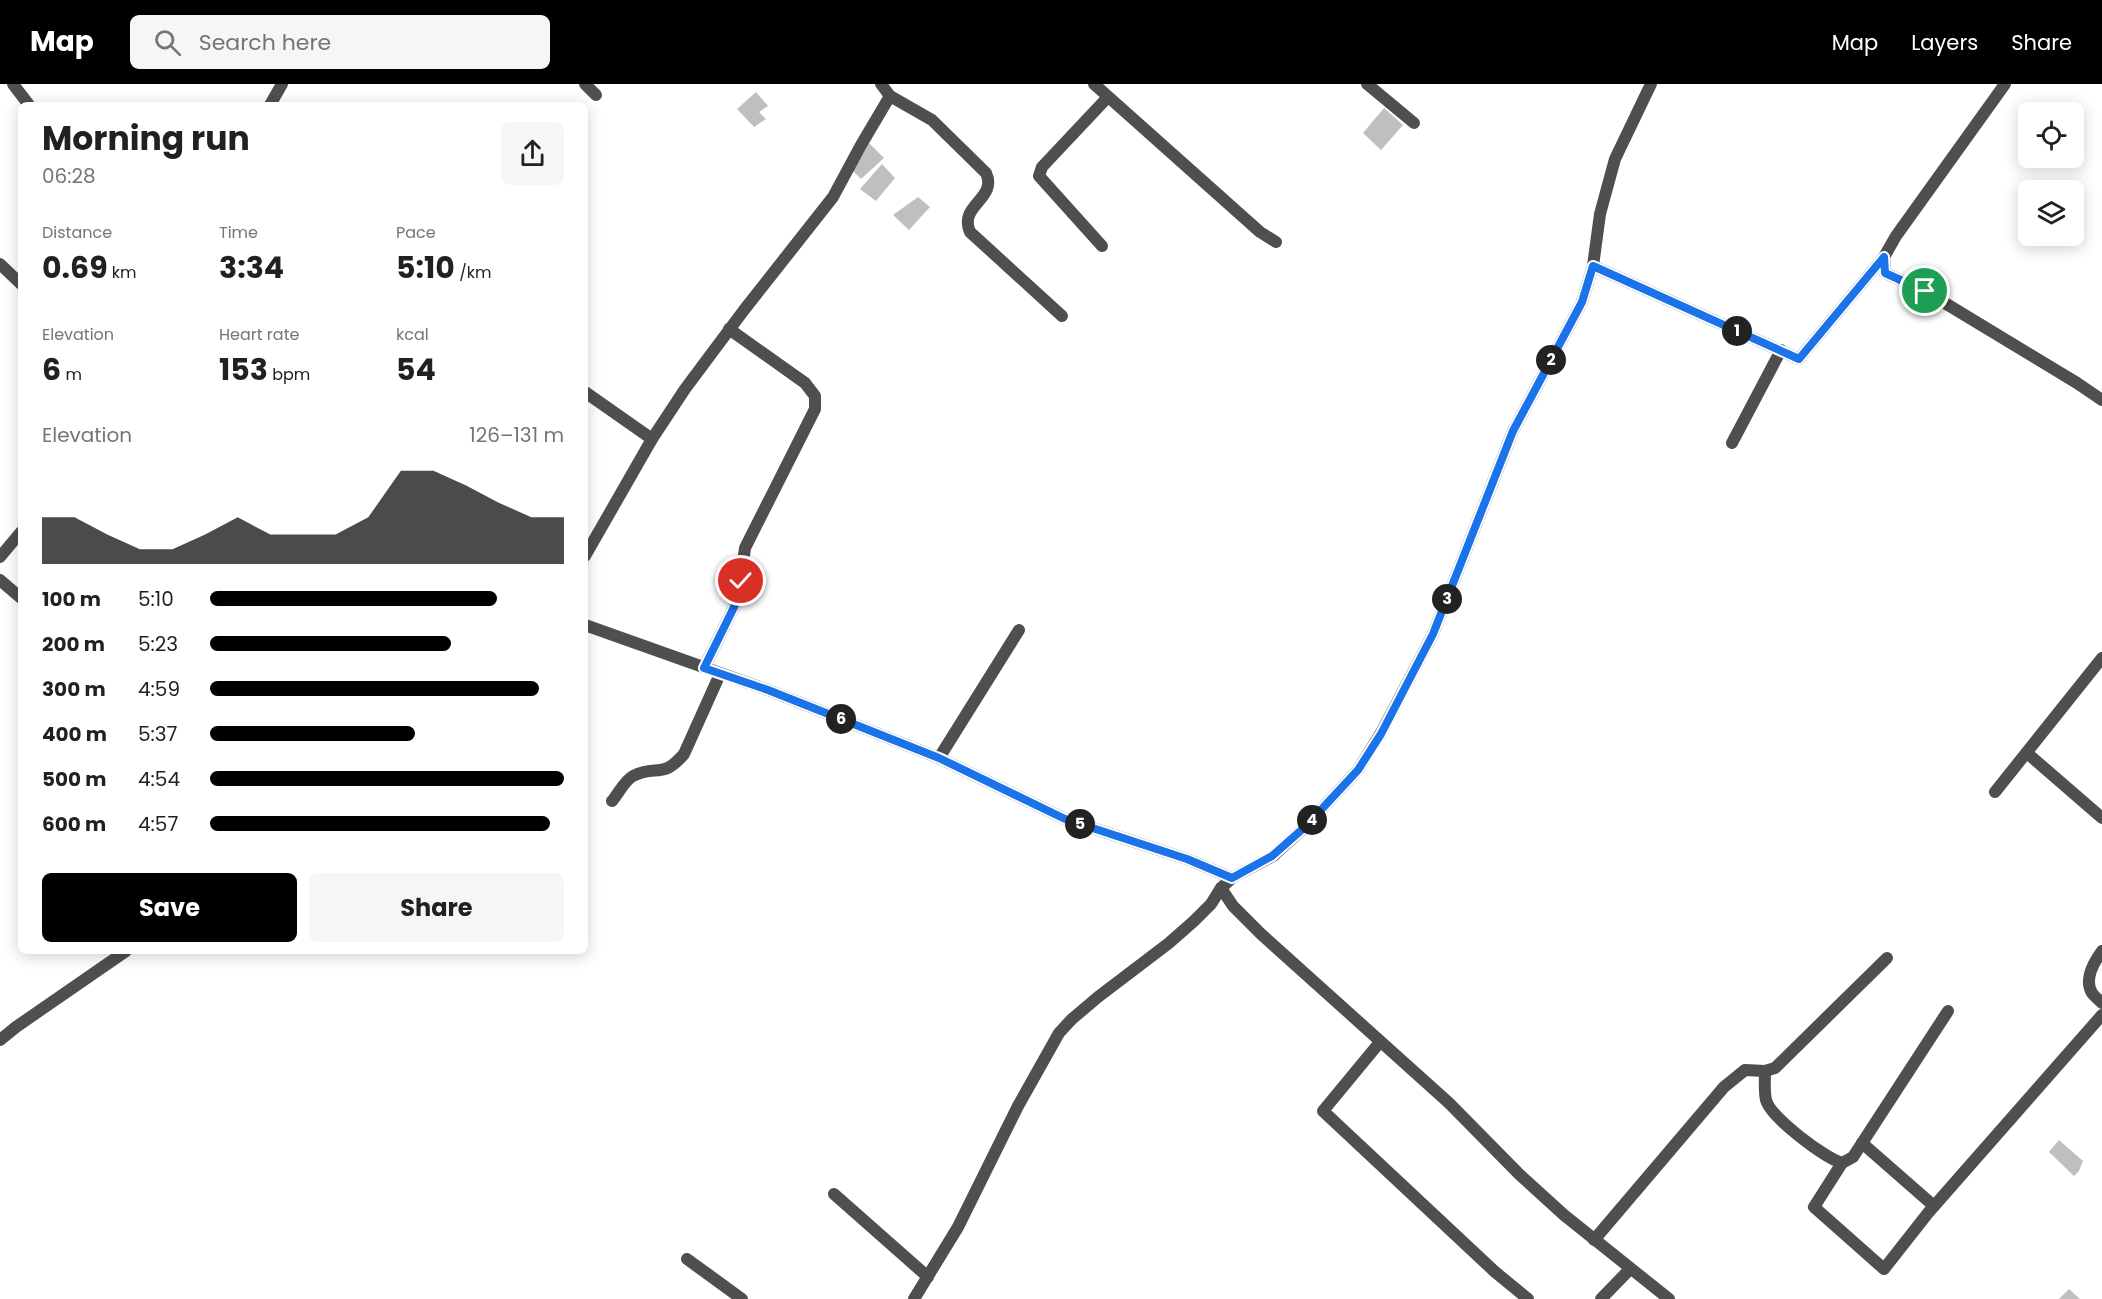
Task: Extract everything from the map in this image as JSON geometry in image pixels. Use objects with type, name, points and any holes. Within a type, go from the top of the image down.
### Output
[{"type":"street","points":[[13,84],[27,102]]},
{"type":"street","points":[[272,102],[282,84]]},
{"type":"street","points":[[585,84],[596,95]]},
{"type":"street","points":[[881,84],[890,96],[932,120],[986,173],[989,180],[988,188],[972,208],[967,225],[970,232],[1062,316]]},
{"type":"street","points":[[1094,84],[1260,232],[1276,242]]},
{"type":"street","points":[[1367,84],[1414,123]]},
{"type":"street","points":[[914,1299],[963,1219],[1018,1106],[1059,1033],[1098,997],[1186,929],[1211,904],[1221,888],[1232,878],[1272,856],[1306,826],[1358,770],[1381,734],[1433,634],[1513,431],[1582,302],[1593,266],[1600,214],[1615,159],[1651,84]]},
{"type":"street","points":[[1593,266],[1799,359],[1884,257],[1896,236],[2005,84]]},
{"type":"street","points":[[588,551],[652,439],[685,389],[833,197],[890,96]]},
{"type":"street","points":[[1102,246],[1039,176],[1042,167],[1107,98]]},
{"type":"street","points":[[1884,257],[1885,273],[1925,291],[2078,383],[2102,400]]},
{"type":"street","points":[[0,264],[18,281]]},
{"type":"street","points":[[704,668],[738,599],[745,548],[815,409],[815,396],[806,383],[729,329]]},
{"type":"street","points":[[1732,443],[1781,350]]},
{"type":"street","points":[[588,394],[652,439]]},
{"type":"street","points":[[0,557],[18,536]]},
{"type":"street","points":[[0,580],[18,595]]},
{"type":"street","points":[[588,626],[768,690],[939,758],[1065,819],[1187,859],[1232,878]]},
{"type":"street","points":[[939,758],[1019,630]]},
{"type":"street","points":[[1995,792],[2102,658]]},
{"type":"street","points":[[612,801],[631,776],[646,771],[665,770],[684,754],[720,674]]},
{"type":"street","points":[[2026,753],[2102,818]]},
{"type":"street","points":[[1221,888],[1233,906],[1261,934],[1449,1103],[1519,1174],[1594,1240],[1666,1298]]},
{"type":"street","points":[[2102,951],[2092,969],[2089,981],[2091,992],[2102,1004]]},
{"type":"street","points":[[0,1040],[122,954]]},
{"type":"street","points":[[1594,1240],[1724,1087],[1745,1070],[1765,1071],[1775,1068],[1887,958]]},
{"type":"street","points":[[1948,1011],[1853,1157],[1842,1163],[1814,1207],[1884,1269],[1934,1206],[2102,1015]]},
{"type":"street","points":[[1380,1042],[1323,1111],[1494,1271],[1528,1299]]},
{"type":"street","points":[[1765,1071],[1766,1101],[1777,1116],[1831,1159],[1842,1163]]},
{"type":"street","points":[[1862,1143],[1934,1206]]},
{"type":"street","points":[[834,1194],[928,1277]]},
{"type":"street","points":[[687,1259],[742,1299]]},
{"type":"street","points":[[1601,1299],[1630,1269]]},
{"type":"building","points":[[756,92],[768,106],[759,112],[766,119],[754,127],[737,109]]},
{"type":"building","points":[[1384,108],[1403,125],[1381,150],[1363,133]]},
{"type":"building","points":[[869,143],[884,158],[861,179],[853,171]]},
{"type":"building","points":[[882,164],[895,178],[876,201],[860,189]]},
{"type":"building","points":[[918,197],[930,207],[909,230],[893,215]]},
{"type":"building","points":[[2059,1140],[2083,1161],[2074,1176],[2049,1152]]},
{"type":"building","points":[[2069,1289],[2080,1299],[2059,1299]]},
{"type":"route","points":[[741,581],[738,599],[704,668],[768,690],[939,758],[1065,819],[1187,859],[1232,878],[1272,856],[1306,826],[1358,770],[1381,734],[1433,634],[1513,431],[1582,302],[1593,266],[1799,359],[1884,257],[1885,273],[1925,291]]}]
